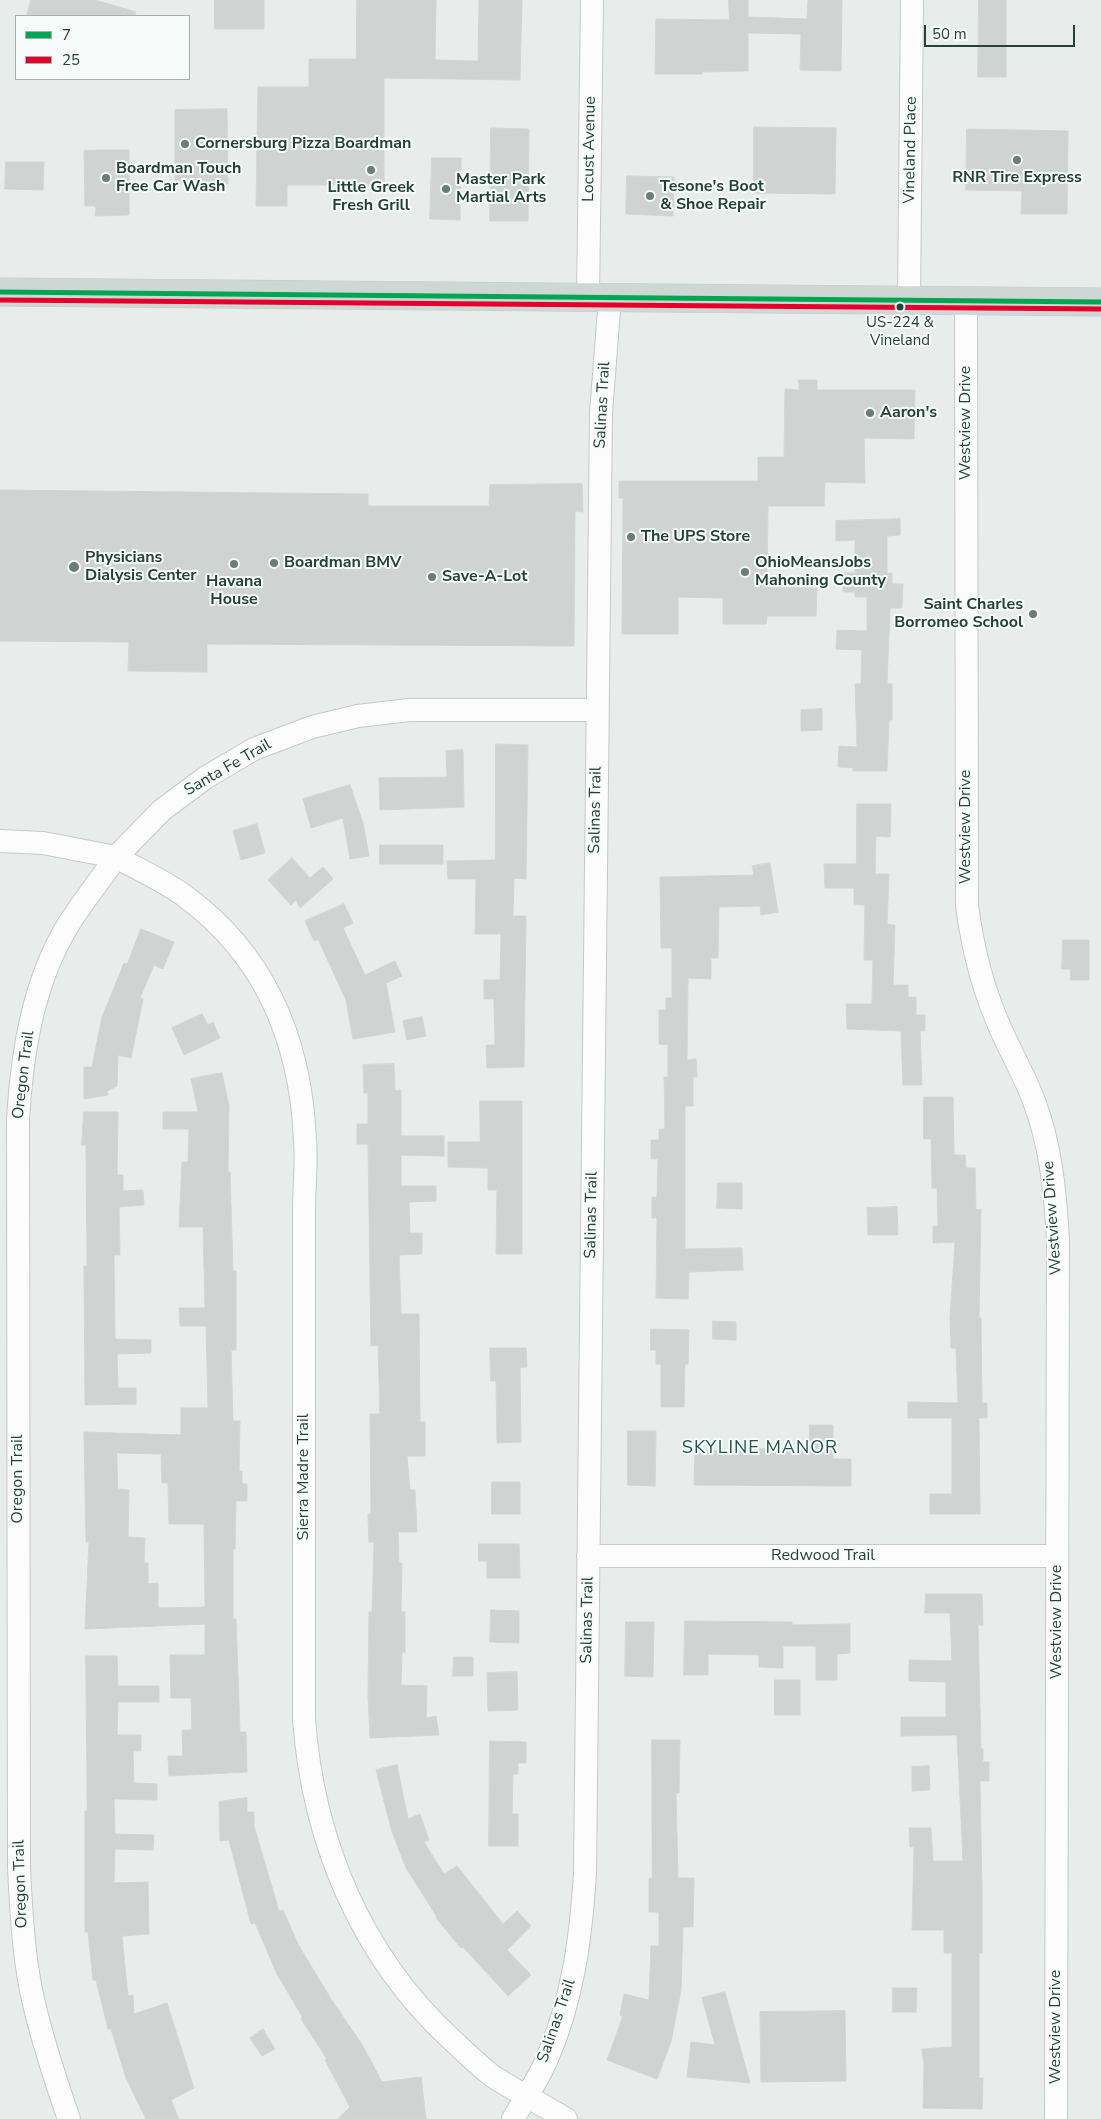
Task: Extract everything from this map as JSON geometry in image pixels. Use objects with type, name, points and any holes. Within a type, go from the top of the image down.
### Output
[{"type":"main road","points":[[0,292],[1101,302]]},
{"type":"street","name":"Locust Avenue","points":[[592,0],[599,297]]},
{"type":"street","name":"Vineland Place","points":[[909,300],[912,0]]},
{"type":"street","name":"Salinas Trail","points":[[513,2119],[546,2061],[561,2022],[573,1977],[581,1930],[585,1873],[601,413],[599,297]]},
{"type":"street","name":"Westview Drive","points":[[966,301],[967,905],[972,940],[983,984],[997,1020],[1035,1102],[1046,1140],[1054,1179],[1058,1238],[1056,2119]]},
{"type":"street","name":"Santa Fe Trail","points":[[116,857],[162,810],[205,778],[254,749],[312,727],[358,716],[409,710],[597,710]]},
{"type":"street","points":[[0,841],[43,843],[116,857]]},
{"type":"street","name":"Sierra Madre Trail","points":[[116,857],[184,895],[209,915],[234,942],[256,970],[274,1000],[297,1070],[306,1143],[304,1209],[304,1719],[311,1784],[327,1844],[342,1885],[361,1924],[405,1990],[434,2023],[466,2054],[494,2076],[566,2119]]},
{"type":"street","name":"Oregon Trail","points":[[69,2119],[47,2056],[31,1989],[22,1928],[19,1867],[18,1120],[24,1056],[39,993],[69,923],[116,857]]},
{"type":"street","name":"Redwood Trail","points":[[588,1556],[1057,1556]]},
{"type":"building","points":[[31,0],[95,0],[136,12],[135,15],[27,15]]},
{"type":"building","points":[[215,0],[264,0],[264,29],[215,29]]},
{"type":"building","points":[[357,0],[436,0],[435,60],[478,61],[479,0],[522,0],[520,80],[384,78],[384,185],[287,185],[287,206],[256,206],[258,87],[309,87],[309,59],[356,59]]},
{"type":"building","points":[[729,0],[748,0],[748,17],[807,19],[808,0],[842,0],[841,71],[800,70],[801,34],[748,33],[748,71],[702,72],[702,74],[655,74],[656,19],[729,20]]},
{"type":"building","points":[[979,0],[1006,0],[1006,77],[978,77]]},
{"type":"building","points":[[227,109],[228,184],[175,184],[175,110]]},
{"type":"building","points":[[754,127],[836,128],[835,194],[754,193]]},
{"type":"building","points":[[491,128],[529,129],[528,221],[490,221]]},
{"type":"building","name":"RNR Tire Express","points":[[967,129],[1068,131],[1067,214],[1021,214],[1022,191],[966,190]]},
{"type":"building","name":"Boardman Touch Free Car Wash","points":[[129,150],[129,215],[95,216],[96,206],[85,206],[84,151]]},
{"type":"building","name":"Master Park Martial Arts","points":[[432,158],[461,158],[460,220],[430,219]]},
{"type":"building","points":[[6,162],[44,162],[43,190],[5,189]]},
{"type":"building","name":"Tesone's Boot & Shoe Repair","points":[[627,176],[674,177],[673,216],[626,214]]},
{"type":"building","points":[[799,380],[817,380],[817,390],[915,390],[914,439],[864,438],[865,483],[825,482],[824,506],[768,506],[767,587],[817,588],[816,616],[767,616],[766,624],[723,624],[723,598],[678,597],[678,634],[622,634],[623,498],[619,498],[619,481],[758,481],[758,457],[784,457],[785,389],[799,390]]},
{"type":"building","points":[[582,484],[583,512],[575,511],[574,646],[207,644],[207,672],[128,671],[129,642],[0,641],[0,490],[368,494],[368,506],[489,506],[490,485]]},
{"type":"building","points":[[900,519],[900,535],[887,536],[887,573],[892,573],[892,584],[903,584],[902,608],[890,608],[887,684],[892,684],[892,720],[889,720],[887,771],[853,771],[853,768],[838,767],[839,746],[857,747],[855,684],[861,684],[862,650],[836,649],[837,630],[867,631],[867,597],[855,597],[855,592],[843,592],[843,573],[855,573],[855,540],[836,541],[836,521]]},
{"type":"building","points":[[822,709],[822,730],[801,731],[801,710]]},
{"type":"building","points":[[496,744],[528,745],[526,879],[514,878],[513,916],[526,916],[524,1067],[487,1068],[486,1045],[495,1045],[494,999],[484,999],[484,980],[500,980],[501,934],[475,934],[476,879],[448,879],[447,861],[495,860]]},
{"type":"building","points":[[463,750],[464,807],[380,810],[379,778],[447,777],[446,751]]},
{"type":"building","points":[[350,785],[363,823],[369,856],[350,859],[343,818],[311,828],[303,799]]},
{"type":"building","points":[[857,804],[891,804],[890,837],[876,836],[875,874],[889,874],[887,924],[895,925],[893,985],[908,985],[908,997],[916,997],[916,1015],[925,1015],[925,1031],[920,1031],[922,1085],[903,1085],[901,1031],[847,1029],[846,1004],[872,1004],[873,960],[864,960],[865,905],[854,904],[854,888],[825,888],[824,864],[856,864]]},
{"type":"building","points":[[257,824],[265,853],[241,860],[233,831]]},
{"type":"building","points":[[380,845],[443,845],[443,864],[380,864]]},
{"type":"building","points":[[292,858],[310,878],[323,867],[333,879],[300,908],[296,900],[291,905],[268,880]]},
{"type":"building","points":[[770,863],[778,912],[761,915],[760,906],[719,907],[718,958],[711,958],[711,979],[688,978],[687,1060],[696,1059],[697,1077],[693,1077],[693,1106],[685,1106],[685,1249],[742,1248],[743,1270],[689,1272],[688,1299],[656,1298],[657,1218],[652,1218],[652,1197],[657,1197],[658,1159],[651,1159],[651,1140],[659,1140],[659,1129],[665,1129],[664,1077],[668,1077],[668,1045],[659,1044],[659,1010],[666,1010],[666,998],[672,998],[672,948],[661,948],[660,877],[754,875],[752,866]]},
{"type":"building","points":[[344,904],[353,923],[343,928],[365,975],[395,961],[402,976],[386,983],[395,1032],[353,1039],[346,1000],[318,939],[314,941],[305,921]]},
{"type":"building","points":[[141,929],[174,942],[163,969],[154,965],[140,998],[143,999],[131,1058],[118,1055],[117,1086],[107,1091],[108,1095],[84,1099],[84,1067],[92,1067],[102,1017],[124,963],[127,964]]},
{"type":"building","points":[[1063,940],[1089,940],[1089,980],[1070,980],[1071,969],[1062,969]]},
{"type":"building","points":[[202,1014],[208,1025],[213,1022],[220,1038],[184,1055],[172,1028]]},
{"type":"building","points":[[422,1017],[426,1036],[407,1040],[403,1021]]},
{"type":"building","points":[[394,1064],[395,1091],[401,1090],[401,1136],[444,1136],[444,1156],[401,1155],[401,1186],[436,1186],[436,1201],[409,1202],[410,1233],[422,1233],[422,1254],[399,1255],[401,1314],[419,1314],[420,1422],[425,1422],[425,1456],[407,1456],[410,1490],[415,1490],[417,1532],[398,1532],[399,1563],[402,1563],[401,1612],[405,1612],[405,1652],[402,1652],[401,1685],[427,1686],[426,1718],[436,1716],[439,1735],[370,1738],[368,1696],[369,1612],[372,1612],[374,1542],[369,1542],[368,1514],[371,1514],[370,1414],[380,1414],[378,1345],[371,1346],[368,1144],[357,1144],[357,1124],[368,1124],[368,1093],[364,1093],[363,1065]]},
{"type":"building","points":[[222,1073],[229,1106],[228,1172],[230,1172],[233,1271],[236,1271],[236,1350],[231,1350],[233,1421],[240,1421],[239,1471],[242,1471],[242,1484],[247,1484],[247,1501],[236,1501],[235,1549],[233,1549],[233,1619],[236,1619],[240,1732],[246,1732],[247,1772],[169,1776],[168,1756],[183,1756],[182,1730],[192,1730],[191,1698],[171,1698],[170,1655],[205,1655],[205,1624],[85,1629],[89,1542],[86,1542],[84,1432],[181,1435],[181,1408],[208,1408],[206,1326],[180,1326],[179,1308],[205,1308],[203,1227],[179,1227],[182,1162],[188,1162],[189,1129],[163,1129],[163,1112],[198,1112],[191,1079]],"holes":[[[117,1453],[161,1454],[162,1483],[168,1483],[169,1524],[204,1524],[205,1607],[158,1608],[158,1583],[148,1584],[148,1563],[144,1563],[145,1538],[128,1537],[129,1490],[118,1489]]]},
{"type":"building","points":[[924,1097],[953,1097],[954,1155],[965,1155],[966,1168],[975,1168],[976,1210],[981,1209],[979,1318],[981,1318],[982,1403],[987,1403],[987,1418],[979,1418],[980,1514],[930,1514],[930,1494],[952,1494],[952,1418],[908,1418],[908,1402],[958,1403],[956,1348],[951,1348],[950,1318],[955,1242],[933,1243],[933,1226],[938,1226],[937,1188],[932,1188],[931,1139],[924,1139]]},
{"type":"building","points":[[480,1101],[522,1101],[522,1254],[496,1254],[497,1190],[488,1190],[488,1168],[448,1167],[448,1142],[480,1142]]},
{"type":"building","points":[[84,1112],[118,1112],[117,1175],[123,1175],[123,1191],[143,1190],[144,1205],[119,1207],[120,1255],[114,1255],[115,1339],[151,1340],[151,1353],[117,1354],[118,1388],[136,1388],[136,1404],[85,1405],[84,1266],[87,1266],[86,1145],[82,1145]]},
{"type":"building","points":[[718,1183],[742,1183],[742,1209],[717,1208]]},
{"type":"building","points":[[897,1207],[898,1235],[868,1235],[867,1208]]},
{"type":"building","points":[[713,1321],[736,1322],[736,1340],[713,1339]]},
{"type":"building","points":[[651,1329],[689,1330],[688,1364],[685,1364],[684,1407],[661,1407],[661,1364],[656,1364],[656,1350],[651,1350]]},
{"type":"building","points":[[490,1348],[526,1348],[527,1367],[520,1368],[521,1442],[497,1443],[496,1381],[491,1381]]},
{"type":"building","points":[[810,1425],[833,1425],[833,1459],[851,1459],[851,1486],[694,1485],[695,1450],[750,1451],[750,1449],[809,1448]]},
{"type":"building","points":[[628,1431],[656,1431],[655,1486],[628,1485]]},
{"type":"building","points":[[492,1482],[520,1482],[520,1514],[492,1514]]},
{"type":"building","points":[[479,1544],[519,1544],[520,1578],[487,1578],[487,1561],[479,1561]]},
{"type":"building","points":[[926,1594],[982,1594],[983,1625],[978,1625],[981,1749],[983,1749],[983,1762],[989,1762],[989,1781],[980,1781],[982,1953],[979,1953],[979,2078],[983,2078],[982,2109],[923,2108],[924,2067],[922,2049],[952,2047],[952,1953],[944,1953],[944,1930],[912,1930],[914,1847],[910,1847],[909,1828],[931,1828],[933,1861],[963,1861],[957,1735],[901,1736],[901,1717],[946,1717],[946,1682],[909,1681],[909,1660],[952,1661],[950,1613],[925,1613]]},
{"type":"building","points":[[491,1610],[519,1611],[519,1643],[490,1642]]},
{"type":"building","points":[[685,1621],[792,1622],[792,1625],[850,1624],[850,1653],[837,1654],[837,1680],[816,1680],[816,1646],[783,1646],[783,1668],[759,1667],[759,1655],[708,1654],[708,1675],[684,1675]]},
{"type":"building","points":[[626,1622],[654,1622],[653,1677],[625,1676]]},
{"type":"building","points":[[86,1656],[117,1656],[118,1686],[159,1686],[159,1702],[118,1702],[117,1735],[141,1735],[141,1751],[133,1751],[134,1783],[157,1784],[157,1800],[114,1799],[115,1834],[154,1835],[153,1850],[115,1849],[114,1883],[148,1882],[149,1934],[122,1936],[128,1996],[133,1995],[134,2014],[167,2003],[194,2088],[171,2100],[179,2119],[146,2119],[126,2078],[111,2029],[108,2029],[96,1980],[93,1980],[88,1932],[85,1932],[85,1811],[87,1811]]},
{"type":"building","points":[[454,1657],[473,1657],[473,1676],[453,1676]]},
{"type":"building","points":[[517,1672],[518,1710],[488,1711],[487,1673]]},
{"type":"building","points":[[775,1680],[800,1680],[800,1715],[775,1715]]},
{"type":"building","points":[[652,1740],[680,1740],[679,1793],[676,1793],[678,1878],[694,1878],[693,1927],[683,1927],[681,1990],[671,2042],[657,2079],[607,2060],[623,2016],[620,2015],[624,1994],[649,2000],[651,1946],[659,1946],[659,1912],[649,1912],[649,1878],[652,1878]]},
{"type":"building","points":[[490,1741],[526,1742],[526,1763],[518,1763],[518,1774],[513,1774],[512,1814],[518,1814],[518,1846],[489,1846]]},
{"type":"building","points":[[397,1765],[408,1819],[420,1814],[429,1840],[424,1842],[444,1874],[457,1866],[503,1924],[517,1911],[531,1926],[507,1950],[531,1975],[508,1996],[463,1947],[461,1948],[436,1918],[406,1868],[392,1832],[376,1770]]},
{"type":"building","points":[[929,1766],[930,1790],[912,1791],[912,1767]]},
{"type":"building","points":[[247,1798],[247,1812],[254,1812],[254,1826],[279,1911],[283,1910],[299,1946],[331,1999],[363,2046],[382,2082],[421,2077],[426,2119],[338,2119],[350,2107],[325,2060],[327,2059],[301,2019],[303,2018],[277,1974],[255,1923],[251,1924],[229,1840],[220,1841],[219,1802]]},
{"type":"building","points":[[893,1988],[917,1988],[916,2012],[893,2012]]},
{"type":"building","points":[[725,1992],[750,2083],[687,2077],[691,2042],[715,2045],[702,1998]]},
{"type":"building","points":[[845,2011],[846,2081],[761,2082],[760,2012]]},
{"type":"building","points":[[263,2029],[275,2049],[262,2056],[250,2038]]},
{"type":"transit line","name":"7","points":[[0,292],[1101,302]]},
{"type":"transit line","name":"25","points":[[0,300],[1101,309]]},
{"type":"place","name":"Cornersburg Pizza Boardman","points":[[185,144]]},
{"type":"place","name":"RNR Tire Express","points":[[1017,160]]},
{"type":"place","name":"Little Greek Fresh Grill","points":[[371,170]]},
{"type":"place","name":"Boardman Touch Free Car Wash","points":[[106,178]]},
{"type":"place","name":"Master Park Martial Arts","points":[[446,189]]},
{"type":"place","name":"Tesone's Boot & Shoe Repair","points":[[650,196]]},
{"type":"place","name":"US-224 & Vineland","points":[[900,307]]},
{"type":"place","name":"Aaron's","points":[[870,413]]},
{"type":"place","name":"The UPS Store","points":[[631,537]]},
{"type":"place","name":"Boardman BMV","points":[[274,563]]},
{"type":"place","name":"Havana House","points":[[234,564]]},
{"type":"place","name":"Physicians Dialysis Center","points":[[74,567]]},
{"type":"place","name":"OhioMeansJobs Mahoning County","points":[[745,572]]},
{"type":"place","name":"Save-A-Lot","points":[[432,577]]},
{"type":"place","name":"Saint Charles Borromeo School","points":[[1033,614]]},
{"type":"district","name":"SKYLINE MANOR","points":[[760,1449]]}]
